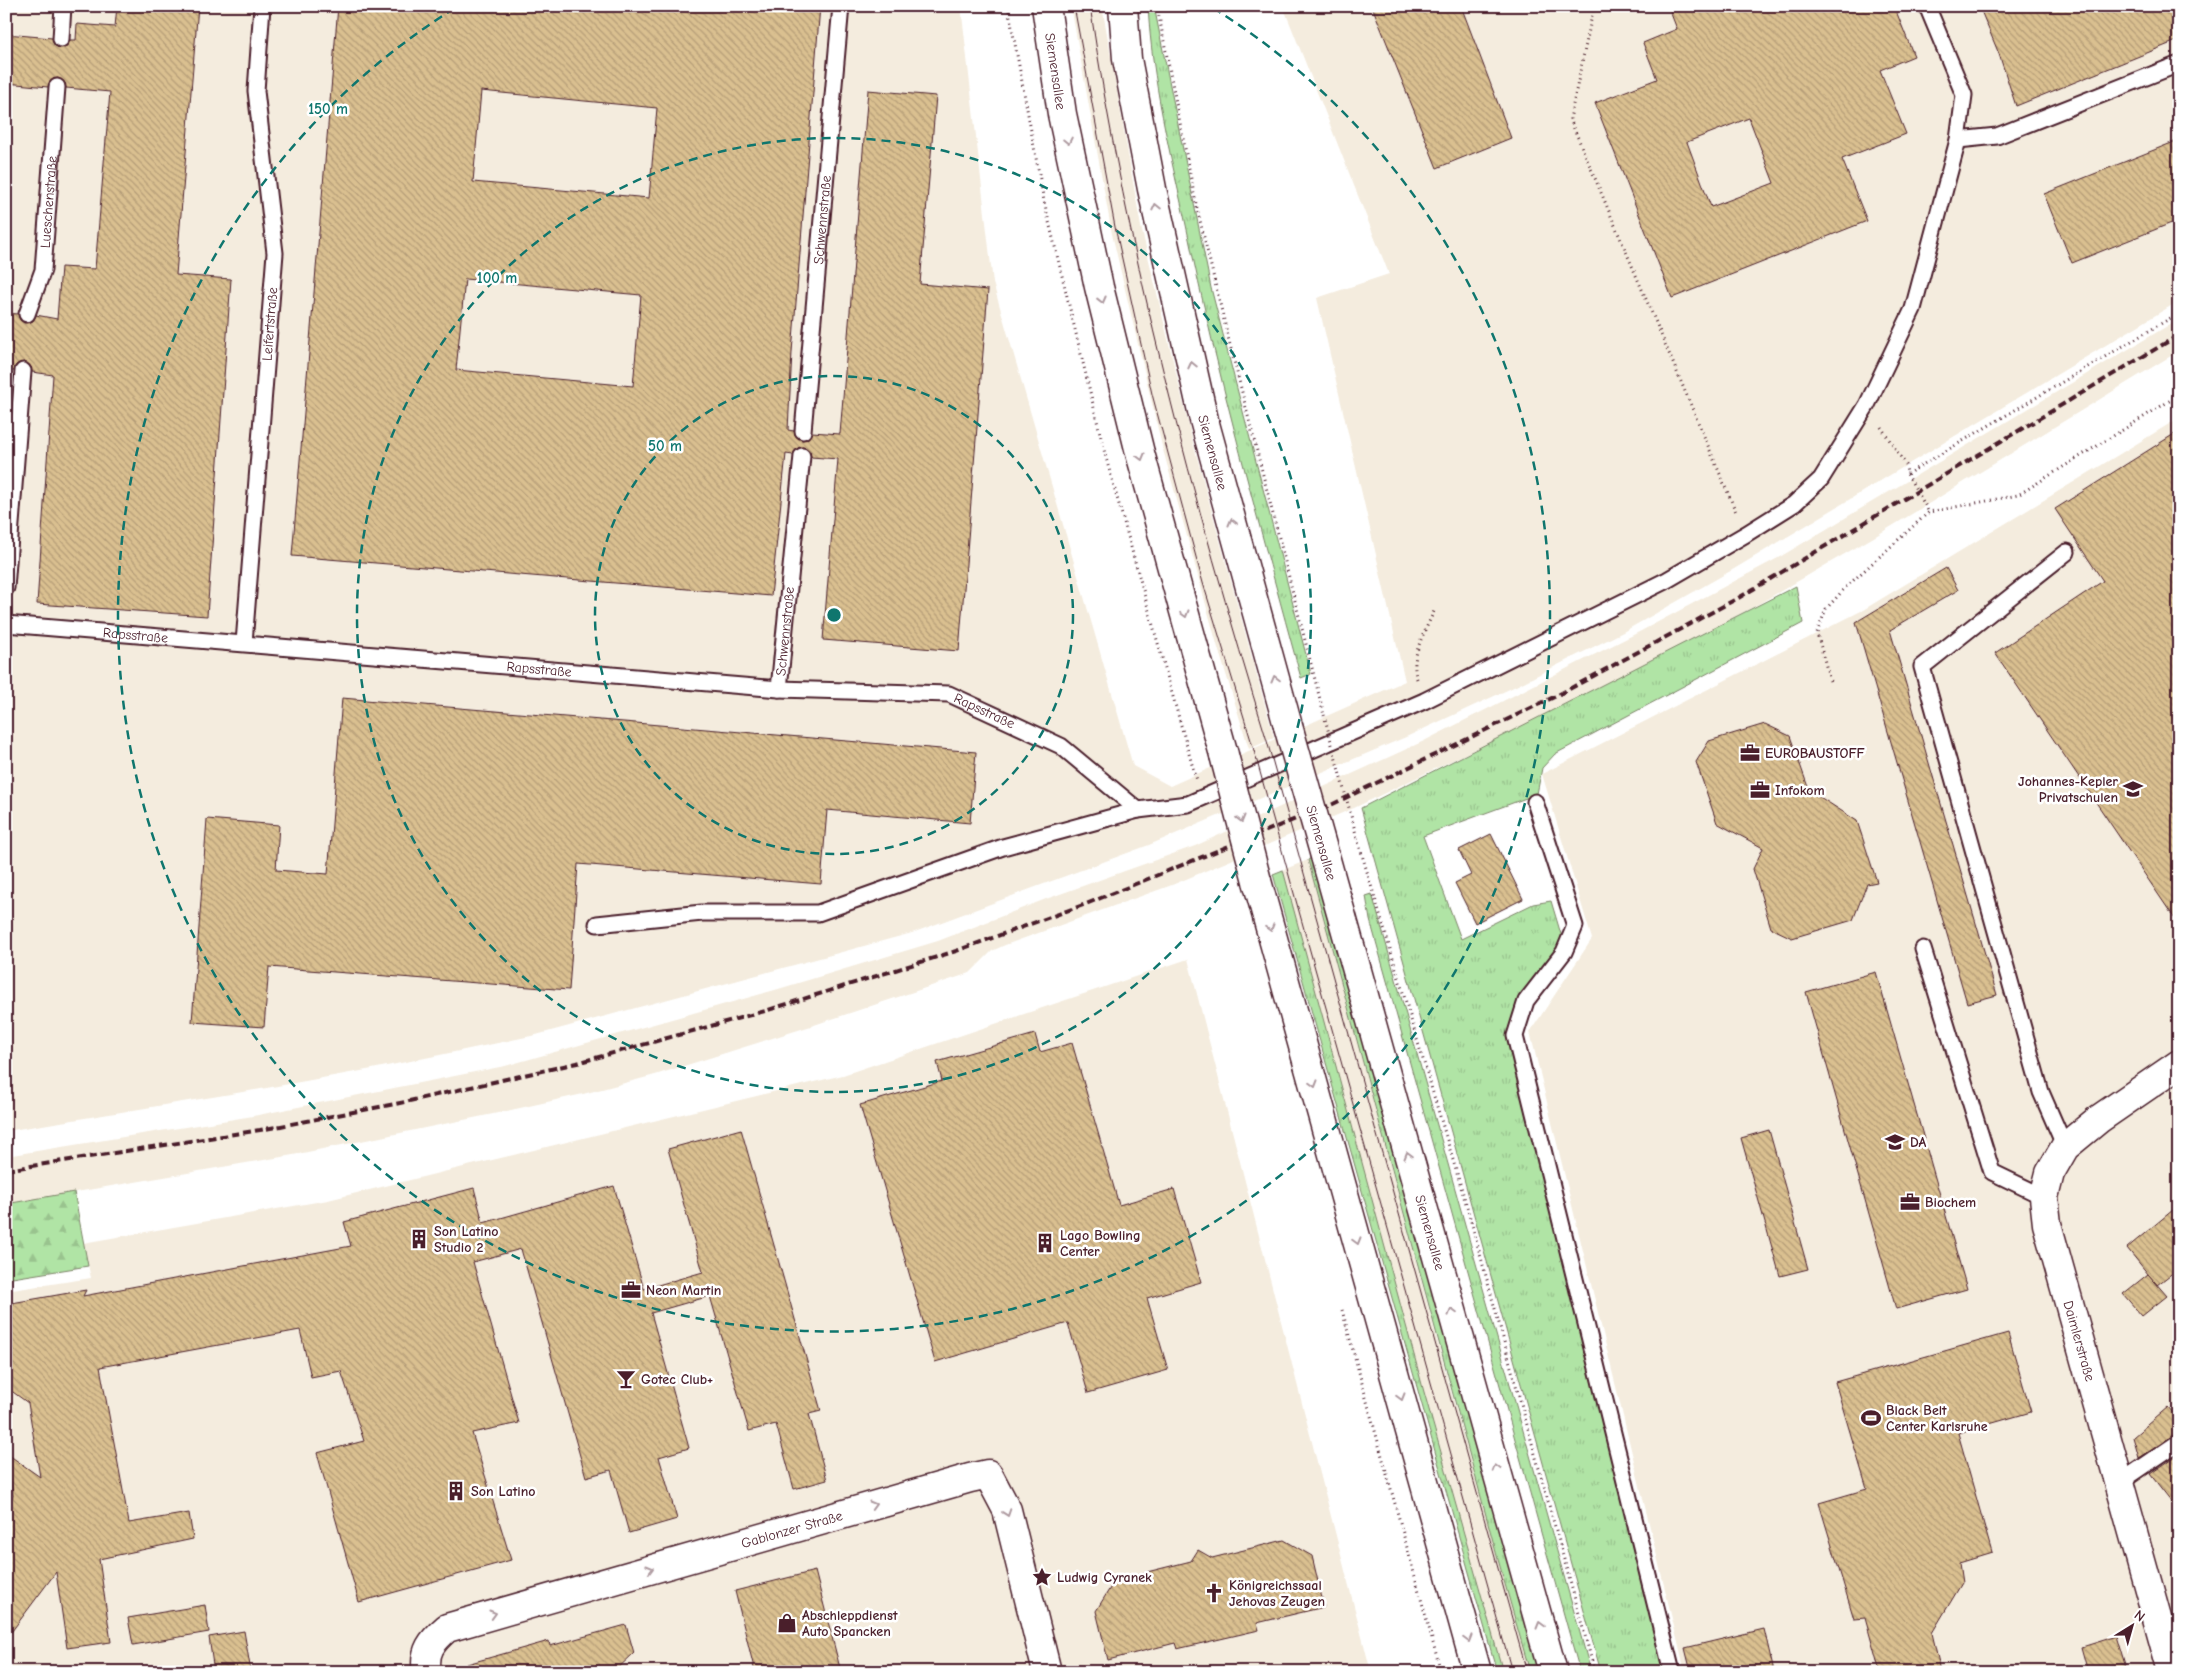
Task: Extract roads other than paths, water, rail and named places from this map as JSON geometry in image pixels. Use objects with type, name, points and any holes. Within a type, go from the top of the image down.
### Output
[{"type":"main road","name":"Siemensallee","points":[[1046,6],[1062,114],[1098,287],[1140,453],[1477,1672]]},
{"type":"main road","name":"Siemensallee","points":[[1123,6],[1127,59],[1152,189],[1204,420],[1553,1672]]},
{"type":"main road","name":"Daimlerstraße","points":[[2172,1672],[2047,1224],[2044,1197],[2050,1173],[2065,1147],[2099,1119],[2179,1064]]},
{"type":"main road","name":"Gablonzer Straße","points":[[427,1672],[426,1664],[431,1642],[446,1628],[988,1474],[1007,1510],[1047,1672]]},
{"type":"lane","points":[[61,39],[63,6]]},
{"type":"lane","name":"Leifertstraße","points":[[244,643],[275,253],[256,91],[262,6]]},
{"type":"lane","name":"Schwennstraße","points":[[803,431],[841,6]]},
{"type":"lane","points":[[597,924],[702,913],[818,913],[1003,847],[1138,810],[1188,804],[1424,701],[1667,580],[1794,504],[1821,479],[1867,406],[1912,308],[1958,140],[1964,95],[1927,6]]},
{"type":"lane","points":[[1958,140],[1997,136],[2179,64]]},
{"type":"lane","name":"Lueschenstraße","points":[[27,314],[43,270],[57,87]]},
{"type":"lane","points":[[6,588],[23,371]]},
{"type":"lane","name":"Schwennstraße","points":[[779,689],[802,456]]},
{"type":"lane","points":[[2065,1147],[2040,1092],[1922,667],[2067,552]]},
{"type":"lane","name":"Rapsstraße","points":[[6,624],[779,689],[948,694],[1061,746],[1138,810]]},
{"type":"lane","points":[[1535,802],[1575,926],[1564,952],[1526,1001],[1515,1036],[1672,1672]]},
{"type":"lane","points":[[1923,949],[1992,1172],[2044,1197]]},
{"type":"lane","points":[[2120,1483],[2179,1442]]},
{"type":"tram line","points":[[1074,6],[1115,227],[1152,394],[1203,583],[1253,747],[1512,1672]]},
{"type":"tram line","points":[[1090,6],[1123,192],[1143,285],[1188,468],[1213,560],[1267,741],[1527,1672]]},
{"type":"railway","points":[[6,1170],[260,1130],[405,1102],[577,1063],[765,1011],[956,951],[1086,904],[1333,804],[1558,695],[1740,597],[2179,335]]},
{"type":"place","name":"EUROBAUSTOFF","points":[[1750,753]]},
{"type":"place","name":"Johannes-Kepler Privatschulen","points":[[2133,789]]},
{"type":"place","name":"Infokom","points":[[1760,790]]},
{"type":"place","name":"DA","points":[[1895,1142]]},
{"type":"place","name":"Biochem","points":[[1910,1202]]},
{"type":"place","name":"Son Latino Studio 2","points":[[419,1239]]},
{"type":"place","name":"Lago Bowling Center","points":[[1045,1243]]},
{"type":"place","name":"Neon Martin","points":[[631,1290]]},
{"type":"place","name":"Gotec Club+","points":[[626,1379]]},
{"type":"place","name":"Black Belt Center Karlsruhe","points":[[1871,1418]]},
{"type":"place","name":"Son Latino","points":[[456,1491]]},
{"type":"place","name":"Ludwig Cyranek","points":[[1042,1577]]},
{"type":"place","name":"Königreichssaal Jehovas Zeugen","points":[[1214,1593]]},
{"type":"place","name":"Abschleppdienst Auto Spancken","points":[[787,1623]]}]
